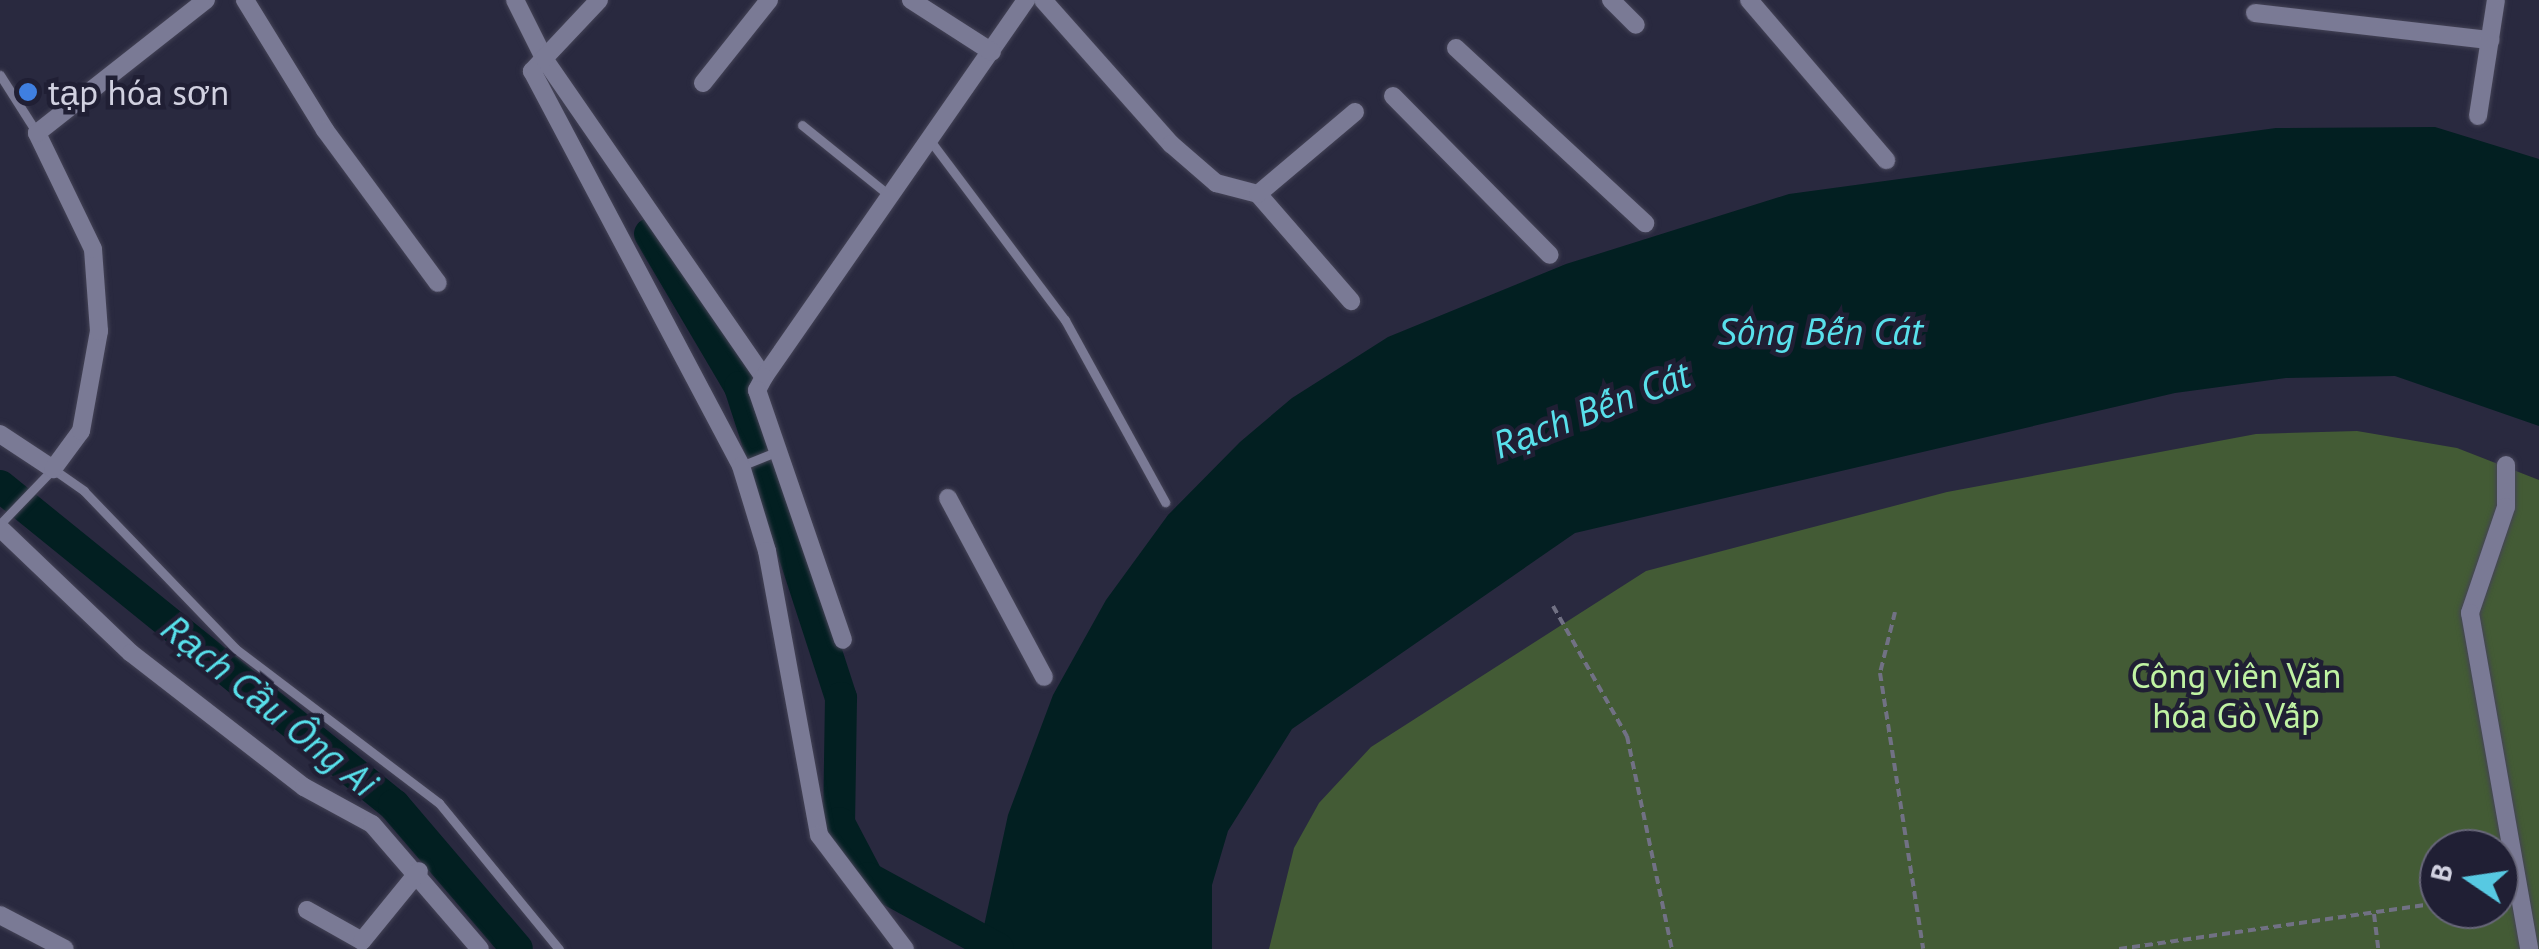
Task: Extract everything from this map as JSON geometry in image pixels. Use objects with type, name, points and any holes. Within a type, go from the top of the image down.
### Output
[{"type":"street","points":[[0,434],[47,474],[81,431],[99,332],[94,248],[37,133],[206,0]]},
{"type":"street","points":[[245,0],[325,130],[438,283]]},
{"type":"street","points":[[515,0],[545,60],[764,377]]},
{"type":"street","points":[[599,0],[532,71],[744,465],[771,570],[819,835],[905,949]]},
{"type":"street","points":[[702,83],[768,0]]},
{"type":"street","points":[[911,0],[992,52]]},
{"type":"street","points":[[843,640],[757,390],[932,143],[1026,0]]},
{"type":"street","points":[[1043,0],[1209,179],[1258,194],[1351,302]]},
{"type":"street","points":[[1611,0],[1636,24]]},
{"type":"street","points":[[1749,0],[1886,160]]},
{"type":"street","points":[[2478,116],[2496,0]]},
{"type":"street","points":[[2255,12],[2490,40]]},
{"type":"street","points":[[1456,48],[1644,223]]},
{"type":"street","points":[[1392,96],[1550,255]]},
{"type":"street","points":[[1258,194],[1356,112]]},
{"type":"street","points":[[2506,464],[2506,507],[2471,628],[2529,949]]},
{"type":"street","points":[[948,498],[1044,677]]},
{"type":"street","points":[[3,522],[131,652],[304,788],[372,824],[419,871],[480,949]]},
{"type":"street","points":[[306,910],[362,941],[419,871]]},
{"type":"street","points":[[0,914],[65,949]]},
{"type":"lane","points":[[0,75],[37,133]]},
{"type":"lane","points":[[802,125],[892,198]]},
{"type":"lane","points":[[932,143],[1065,320],[1166,502]]},
{"type":"lane","points":[[744,465],[776,451]]},
{"type":"lane","points":[[3,522],[47,474],[236,649],[439,802],[559,949]]},
{"type":"path","points":[[1554,606],[1628,736],[1672,949]]},
{"type":"path","points":[[1896,612],[1880,672],[1923,949]]},
{"type":"path","points":[[2119,949],[2419,905]]},
{"type":"path","points":[[2374,912],[2378,949]]},
{"type":"green space","name":"Công viên Văn hóa Gò Vấp","points":[[2357,431],[2457,448],[2539,480],[2539,949],[1269,949],[1294,848],[1319,803],[1371,747],[1646,571],[1947,492],[2256,434]]},
{"type":"water","name":"Sông Bến Cát","points":[[2435,127],[2539,159],[2539,426],[2395,376],[2286,378],[2175,393],[1575,533],[1292,729],[1228,831],[1212,885],[1212,949],[979,949],[1008,815],[1053,695],[1106,600],[1168,515],[1240,442],[1292,398],[1388,337],[1566,264],[1789,194],[2276,128]]},
{"type":"waterway","points":[[650,234],[740,387],[841,698],[839,823],[868,878],[998,949]]},
{"type":"waterway","name":"Rạch Cầu Ông Ai","points":[[0,486],[394,805],[517,949]]},
{"type":"place","name":"tạp hóa sơn","points":[[28,92]]},
{"type":"water label","name":"Rạch Bến Cát","points":[[1591,409]]}]
